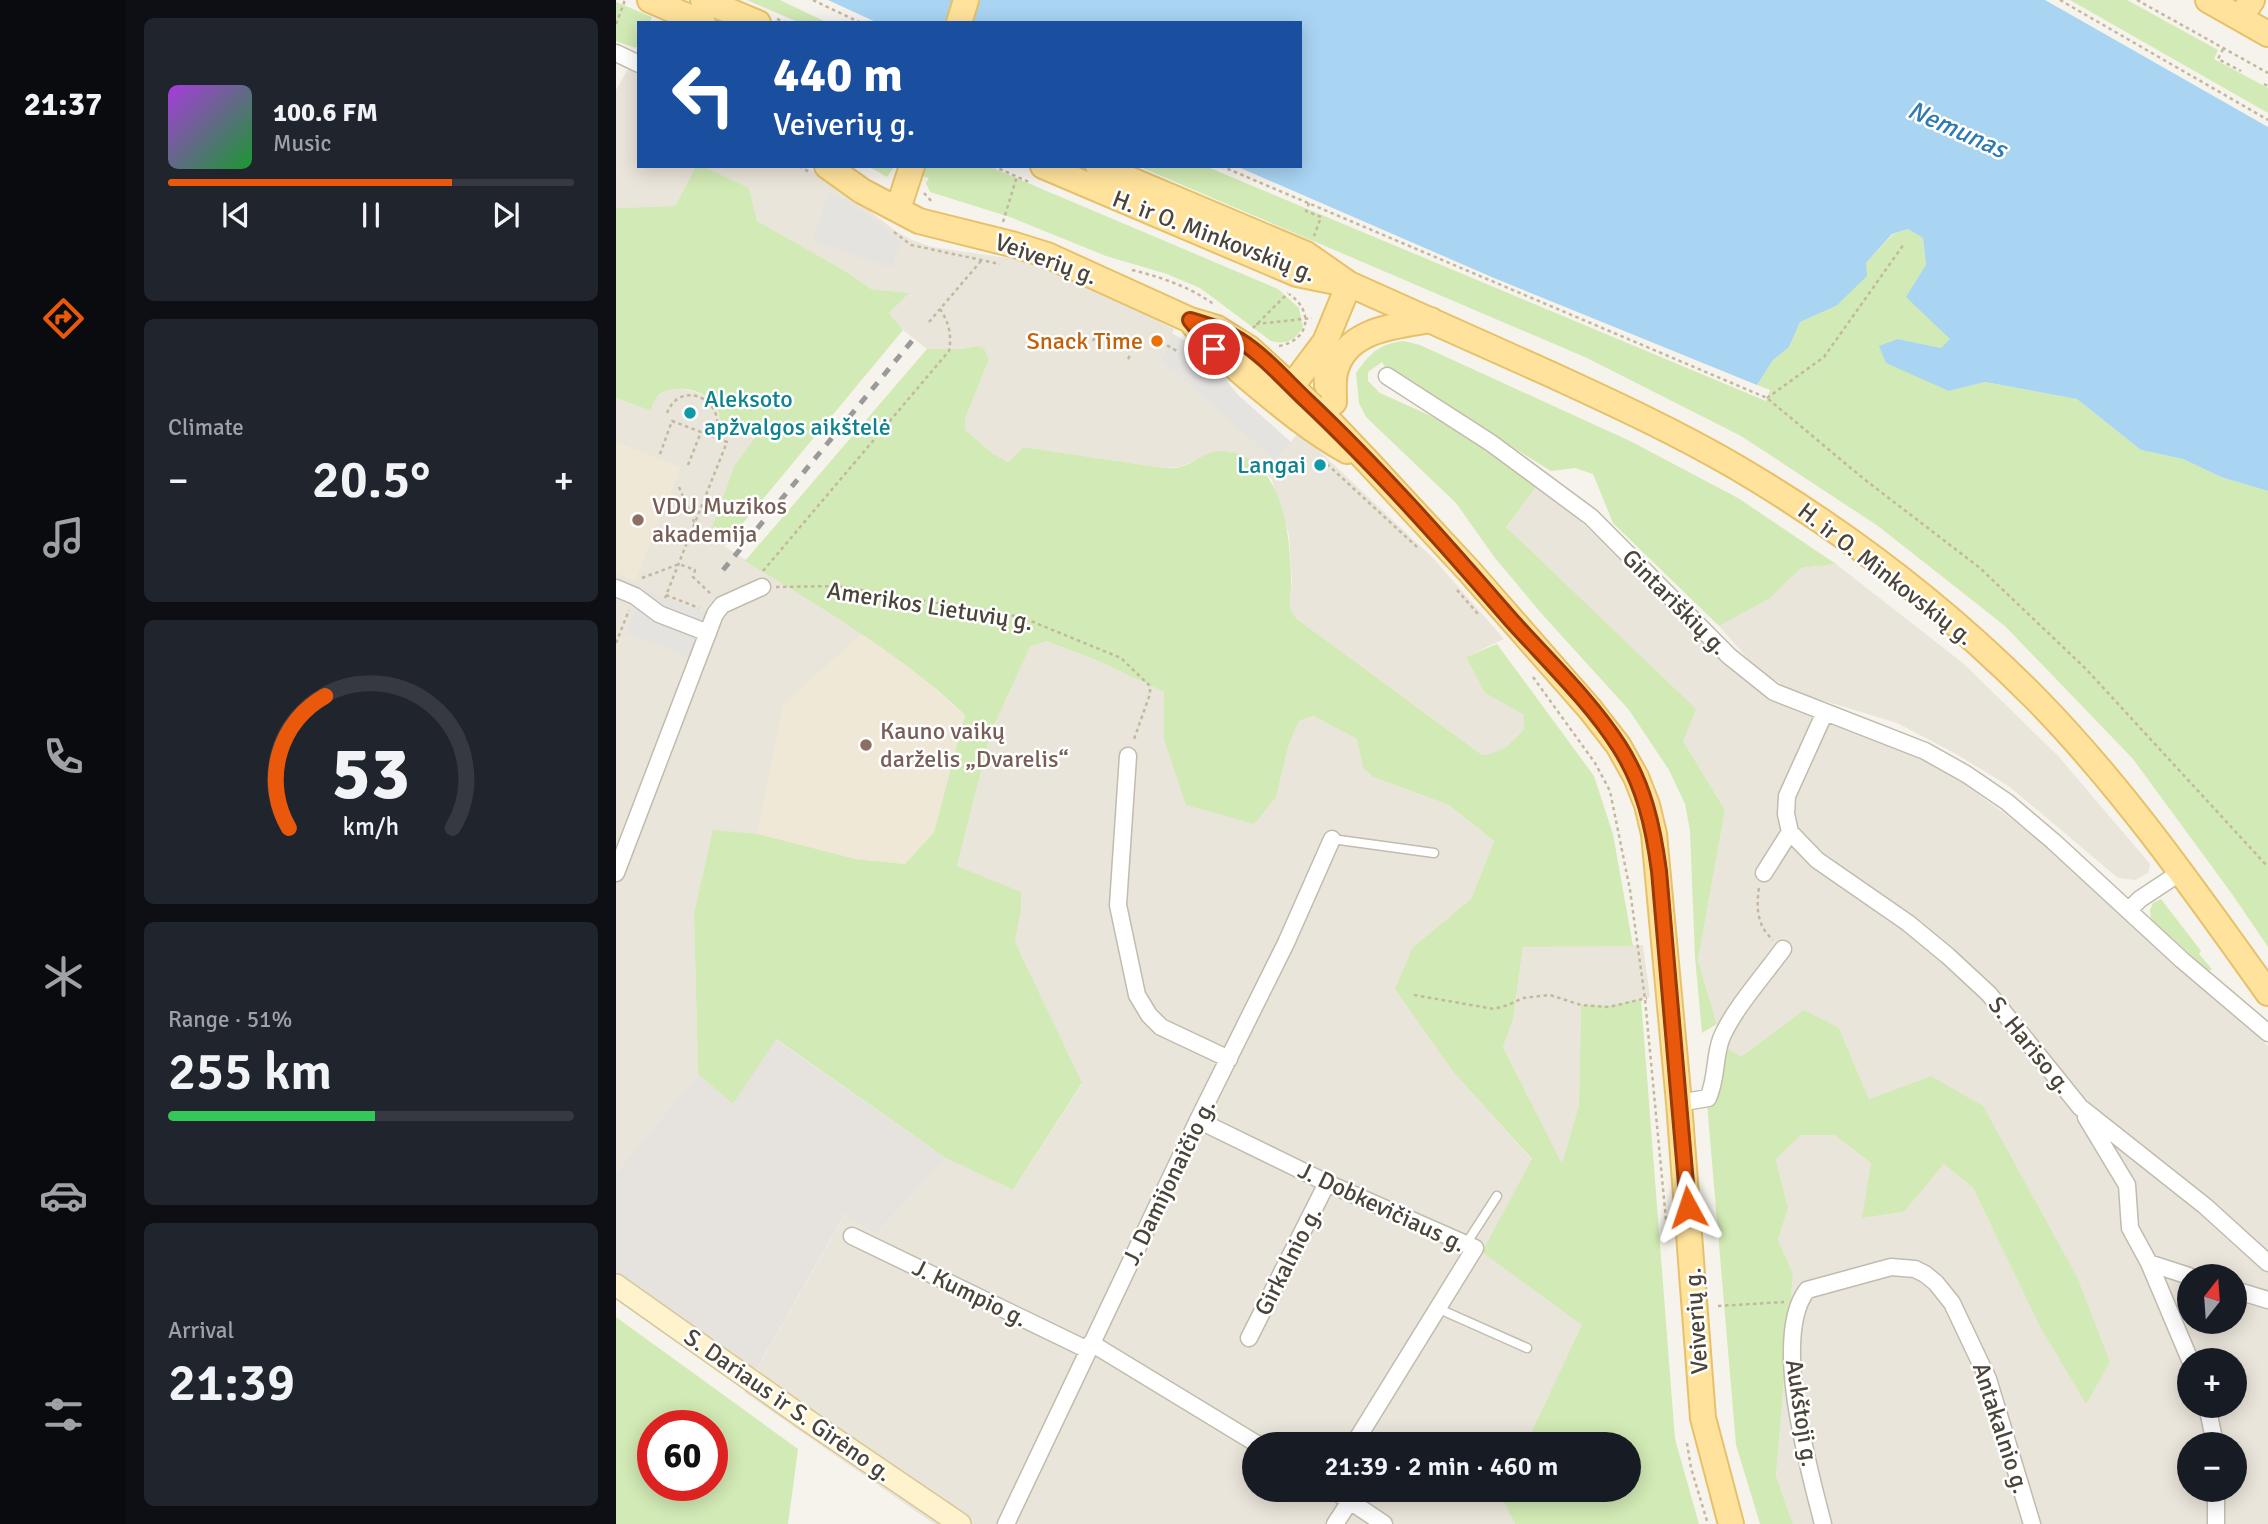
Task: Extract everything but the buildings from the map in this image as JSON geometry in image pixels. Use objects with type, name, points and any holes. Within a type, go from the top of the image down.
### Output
[{"type":"main road","points":[[650,0],[688,15]]},
{"type":"main road","points":[[704,0],[753,21]]},
{"type":"main road","points":[[960,21],[966,0]]},
{"type":"main road","points":[[2208,0],[2246,9],[2268,34]]},
{"type":"main road","name":"Veiverių g.","points":[[831,168],[862,191],[931,225],[1047,255],[1190,320],[1217,328],[1240,341],[1292,386],[1368,463],[1469,571],[1618,745],[1647,805],[1654,834],[1670,990],[1703,1418],[1731,1524]]},
{"type":"main road","name":"H. ir O. Minkovskių g.","points":[[1048,168],[1297,274],[1349,285],[1432,320],[1656,424],[1735,466],[1805,510],[1862,549],[1926,599],[2036,699],[2111,781],[2268,993]]},
{"type":"main road","name":"H. ir O. Minkovskių g.","points":[[1103,168],[1306,254],[1349,285]]},
{"type":"main road","points":[[898,209],[910,172]]},
{"type":"main road","points":[[1315,433],[1292,386],[1325,342],[1349,285]]},
{"type":"main road","name":"Veiverių g.","points":[[1190,320],[1207,343],[1315,433],[1368,463]]},
{"type":"main road","points":[[1334,401],[1335,374],[1339,361],[1361,338],[1381,328],[1432,320]]},
{"type":"main road","points":[[1325,342],[1328,389],[1368,463]]},
{"type":"street","points":[[616,53],[637,63]]},
{"type":"street","name":"Gintariškių g.","points":[[1387,376],[1492,443],[1591,517],[1754,678],[1774,692],[1825,712]]},
{"type":"street","points":[[616,873],[718,610],[762,579]]},
{"type":"street","points":[[616,588],[635,596],[659,614],[708,633]]},
{"type":"street","points":[[1764,873],[1790,832],[1786,814],[1787,796],[1825,712],[1926,751],[2007,802],[2182,960],[2268,1033]]},
{"type":"street","points":[[1128,756],[1118,905],[1138,995],[1149,1014],[1161,1027],[1229,1059]]},
{"type":"street","name":"S. Hariso g.","points":[[1790,832],[1817,860],[1908,923],[1989,994],[2080,1107],[2205,1206],[2268,1263]]},
{"type":"street","name":"J. Damijonaičio g.","points":[[1006,1524],[1198,1120],[1286,943],[1332,839]]},
{"type":"street","points":[[2129,910],[2140,899],[2181,872]]},
{"type":"street","points":[[1679,1103],[1708,1098],[1713,1088],[1720,1041],[1729,1021],[1783,949]]},
{"type":"street","points":[[2080,1107],[2127,1185],[2130,1228],[2185,1348]]},
{"type":"street","name":"J. Dobkevičiaus g.","points":[[1198,1120],[1327,1183],[1475,1248],[1361,1432]]},
{"type":"street","name":"Girkalnio g.","points":[[1249,1338],[1327,1183]]},
{"type":"street","name":"J. Kumpio g.","points":[[852,1236],[1089,1347],[1242,1435]]},
{"type":"street","points":[[2148,1263],[2177,1272]]},
{"type":"street","name":"Antakalnio g.","points":[[1798,1302],[1807,1290],[1891,1267],[1916,1269],[1936,1283],[1952,1303],[1988,1379],[2032,1524]]},
{"type":"street","name":"S. Dariaus ir S. Girėno g.","points":[[616,1285],[960,1524]]},
{"type":"street","points":[[2247,1294],[2268,1300]]},
{"type":"street","name":"Aukštoji g.","points":[[1798,1302],[1790,1352],[1791,1363],[1795,1397],[1823,1524]]},
{"type":"street","points":[[1335,1524],[1349,1502]]},
{"type":"street","points":[[1351,1502],[1384,1524]]},
{"type":"street","points":[[2216,1502],[2216,1524]]},
{"type":"lane","points":[[1332,839],[1434,853]]},
{"type":"lane","points":[[1466,1244],[1497,1195]]},
{"type":"lane","points":[[1437,1308],[1527,1348]]},
{"type":"path","points":[[616,24],[625,0]]},
{"type":"path","points":[[813,0],[857,21]]},
{"type":"path","points":[[2060,0],[2268,120]]},
{"type":"path","points":[[2071,6],[2074,0]]},
{"type":"path","points":[[2137,0],[2268,73]]},
{"type":"path","points":[[2223,49],[2218,59],[2241,71]]},
{"type":"path","points":[[2264,84],[2268,86]]},
{"type":"path","points":[[1225,168],[1767,398],[1864,480],[1980,568],[2086,669],[2268,867]]},
{"type":"path","points":[[1003,221],[1017,176]]},
{"type":"path","points":[[1309,203],[1306,211],[1321,217],[1311,244]]},
{"type":"path","points":[[1767,398],[1824,357],[1904,244]]},
{"type":"path","points":[[929,322],[981,261]]},
{"type":"path","points":[[762,579],[949,351],[951,341],[947,320],[940,309]]},
{"type":"path","points":[[1256,324],[1306,317]]},
{"type":"path","points":[[1093,341],[1095,337]]},
{"type":"path","points":[[1161,342],[1177,351]]},
{"type":"path","points":[[1128,359],[1131,354]]},
{"type":"path","points":[[667,412],[675,400],[682,397],[692,395],[702,398],[714,410],[718,420],[715,437]]},
{"type":"path","points":[[659,614],[727,442],[672,421],[660,454]]},
{"type":"path","points":[[688,465],[701,432]]},
{"type":"path","points":[[1322,459],[1424,553]]},
{"type":"path","points":[[679,487],[695,524]]},
{"type":"path","points":[[642,578],[679,564],[695,570],[693,577],[718,610]]},
{"type":"path","name":"Amerikos Lietuvių g.","points":[[762,579],[837,586],[1021,617],[1121,658],[1150,686],[1150,694],[1128,756]]},
{"type":"path","points":[[1455,589],[1483,620]]},
{"type":"path","points":[[666,595],[718,610]]},
{"type":"path","points":[[616,643],[635,596]]},
{"type":"path","points":[[616,625],[622,627]]},
{"type":"path","points":[[1531,674],[1595,763],[1610,791],[1630,890],[1645,999],[1668,1249]]},
{"type":"path","points":[[1763,932],[1757,909],[1764,873]]},
{"type":"path","points":[[1414,995],[1494,1009],[1523,998],[1550,995],[1581,1005],[1609,1006],[1645,999],[1670,990]]},
{"type":"path","points":[[1718,1306],[1798,1302]]},
{"type":"path","points":[[1687,1443],[1691,1468],[1709,1524]]},
{"type":"shaded area","points":[[628,69],[637,74],[637,168],[695,168],[675,206],[616,208],[616,90]]},
{"type":"shaded area","points":[[707,168],[808,168],[832,182],[897,232],[912,240],[932,247],[1042,263],[1174,329],[1161,358],[1276,460],[1299,432],[1433,558],[1504,639],[1466,657],[1485,693],[1524,715],[1524,728],[1511,743],[1496,754],[1482,755],[1297,619],[1290,610],[1288,600],[1292,583],[1289,535],[1272,480],[1262,468],[1216,451],[1180,467],[1164,468],[1023,447],[1008,462],[992,453],[965,431],[965,419],[989,359],[978,346],[927,349],[903,330],[889,313],[908,293],[871,289],[847,272],[757,221],[749,188]]},
{"type":"shaded area","points":[[829,192],[847,200],[901,240],[892,268],[812,241]]},
{"type":"shaded area","points":[[1172,333],[1193,346],[1218,369],[1237,394],[1291,442],[1275,461],[1161,359]]},
{"type":"shaded area","points":[[679,388],[710,398],[716,406],[721,422],[755,439],[734,466],[711,530],[724,546],[862,633],[922,678],[855,859],[694,914],[698,1074],[616,1172],[616,398],[651,411],[655,399],[668,389]]},
{"type":"shaded area","name":"VDU Muzikos akademija","points":[[616,442],[681,467],[635,581],[616,573]]},
{"type":"shaded area","points":[[1538,484],[1600,539],[1731,668],[1769,697],[1893,741],[1940,766],[2036,837],[2268,1046],[2268,1524],[1793,1524],[1776,1476],[1793,1273],[1778,1240],[1788,1208],[1776,1158],[1801,1135],[1834,1135],[1871,1163],[1863,1218],[1904,1212],[1944,1164],[1973,1188],[2039,1325],[2086,1403],[2110,1362],[1931,1076],[1869,1099],[1839,1028],[1741,1058],[1724,1046],[1698,960],[1725,810],[1683,741],[1506,526]]},
{"type":"shaded area","points":[[1836,564],[1964,664],[2059,757],[2150,864],[2148,873],[2135,880],[2118,878],[2010,787],[1956,754],[1897,723],[1792,691],[1756,668],[1719,626],[1769,599],[1801,568]]},
{"type":"shaded area","points":[[644,589],[706,614],[689,657],[626,633]]},
{"type":"shaded area","name":"Kauno vaikų darželis „Dvarelis“","points":[[862,633],[922,678],[965,715],[934,832],[905,864],[855,859],[757,834],[783,705]]},
{"type":"shaded area","points":[[1046,641],[1096,660],[1164,692],[1164,739],[1276,797],[1289,744],[1299,721],[1313,716],[1357,739],[1363,768],[1373,777],[1449,805],[1494,841],[1471,899],[1413,947],[1455,1074],[1532,1160],[1483,1252],[1583,1325],[1532,1432],[1242,1432],[1242,1502],[1504,1502],[1515,1524],[934,1524],[744,1392],[846,1213],[876,1234],[946,1158],[1013,1190],[1082,1084],[1015,942],[1021,910],[957,866],[991,732],[1030,647]]},
{"type":"shaded area","points":[[1643,945],[1650,997],[1609,1007],[1581,1006],[1579,1105],[1562,1165],[1503,1047],[1513,1019],[1523,947]]},
{"type":"shaded area","points":[[775,1039],[946,1158],[876,1234],[845,1214],[751,1379],[616,1285],[616,1172],[698,1074],[733,1104]]},
{"type":"green space","points":[[747,0],[780,0],[824,21],[795,21]]},
{"type":"green space","points":[[2070,0],[2127,0],[2218,50],[2214,59],[2268,88],[2268,113]]},
{"type":"green space","points":[[616,2],[652,17],[651,21],[637,21],[635,48],[616,41]]},
{"type":"green space","points":[[695,168],[707,168],[749,188],[757,221],[847,272],[871,289],[909,293],[889,313],[903,330],[724,546],[711,530],[734,466],[755,438],[721,422],[712,401],[699,392],[683,389],[667,391],[655,400],[651,411],[616,398],[616,208],[675,206]]},
{"type":"green space","points":[[871,168],[893,168],[887,177]]},
{"type":"green space","points":[[897,168],[993,168],[1278,289],[1299,308],[1303,327],[1290,341],[1271,341],[1200,288],[1167,274],[1106,256],[1010,217],[930,192],[926,183],[929,178]]},
{"type":"green space","points":[[1143,168],[1210,168],[1766,401],[1770,390],[1757,385],[1773,360],[1789,347],[1800,322],[1836,306],[1866,263],[1893,234],[1908,229],[1923,238],[1926,265],[1951,339],[1941,348],[1898,339],[1949,391],[1985,382],[2077,399],[2141,450],[2183,459],[2221,477],[2268,491],[2268,947],[2133,759],[2005,626],[1878,526],[1741,436],[1587,358]]},
{"type":"green space","points":[[1404,341],[1420,345],[1630,441],[1738,498],[1836,564],[1801,568],[1769,599],[1719,626],[1613,523],[1593,474],[1575,468],[1551,471],[1386,369],[1382,362],[1368,372],[1368,381],[1380,393],[1438,419],[1538,484],[1506,527],[1696,709],[1683,741],[1725,810],[1698,960],[1717,1024],[1702,1033],[1695,957],[1690,831],[1685,804],[1669,770],[1629,710],[1495,558],[1456,503],[1366,417],[1359,403],[1356,373],[1376,350]]},
{"type":"green space","points":[[978,346],[984,349],[989,359],[965,419],[965,430],[992,453],[1008,462],[1023,447],[1164,468],[1178,468],[1220,451],[1241,455],[1257,465],[1269,480],[1284,518],[1290,560],[1290,604],[1297,619],[1482,755],[1506,747],[1524,728],[1524,715],[1485,693],[1466,657],[1497,644],[1594,776],[1613,834],[1633,946],[1523,947],[1513,1019],[1503,1047],[1562,1164],[1579,1105],[1581,1005],[1609,1006],[1641,999],[1675,1439],[1699,1524],[1515,1524],[1504,1502],[1641,1502],[1641,1432],[1532,1432],[1582,1325],[1482,1252],[1532,1159],[1455,1074],[1395,989],[1413,947],[1471,899],[1494,841],[1449,805],[1373,777],[1363,768],[1357,739],[1313,716],[1299,721],[1289,744],[1276,797],[1254,824],[1186,805],[1164,739],[1164,692],[1096,660],[1046,641],[1030,647],[991,732],[957,866],[1021,892],[1021,910],[1015,942],[1082,1083],[1013,1190],[946,1158],[776,1039],[733,1104],[698,1074],[694,914],[713,830],[757,834],[855,859],[905,864],[934,832],[965,715],[887,651],[745,561],[927,349]]},
{"type":"green space","points":[[2161,899],[2212,969],[2209,971],[2151,919],[2150,910],[2153,903]]},
{"type":"green space","points":[[1804,1010],[1839,1028],[1869,1099],[1931,1076],[1983,1106],[2077,1277],[2110,1362],[2086,1404],[2039,1325],[1973,1188],[1944,1164],[1904,1212],[1862,1218],[1871,1163],[1834,1135],[1801,1135],[1776,1159],[1788,1208],[1778,1240],[1793,1273],[1776,1476],[1793,1524],[1760,1524],[1736,1445],[1707,1103],[1724,1046],[1741,1057]]},
{"type":"green space","points":[[616,1317],[798,1449],[788,1524],[616,1524]]},
{"type":"water","name":"Nemunas","points":[[828,0],[2045,0],[2268,127],[2268,491],[2221,477],[2183,459],[2141,450],[2077,399],[1985,382],[1949,391],[1886,363],[1879,346],[1898,339],[1941,348],[1950,339],[1906,297],[1926,265],[1923,238],[1908,229],[1892,234],[1866,263],[1867,276],[1836,306],[1800,322],[1789,347],[1773,360],[1757,385],[1494,278],[1241,168],[1302,168],[1302,21],[874,21]]},
{"type":"railway","points":[[723,570],[916,336]]},
{"type":"place","name":"Snack Time","points":[[1157,341]]},
{"type":"place","name":"Aleksoto apžvalgos aikštelė","points":[[690,413]]},
{"type":"place","name":"Langai","points":[[1320,465]]},
{"type":"place","name":"VDU Muzikos akademija","points":[[638,520]]},
{"type":"place","name":"Kauno vaikų darželis „Dvarelis“","points":[[866,745]]},
{"type":"route","points":[[1214,349],[1190,320],[1217,328],[1240,341],[1329,421],[1469,571],[1590,709],[1618,745],[1636,777],[1647,805],[1659,871],[1688,1207]]}]
